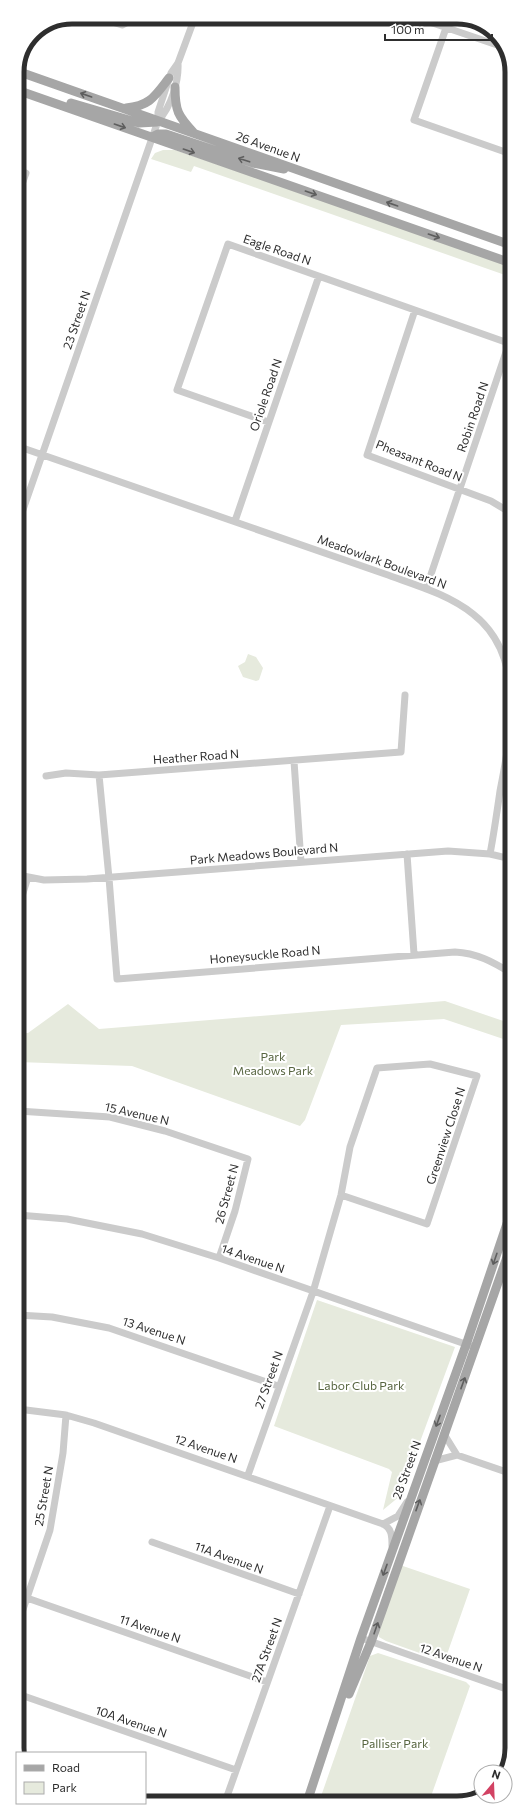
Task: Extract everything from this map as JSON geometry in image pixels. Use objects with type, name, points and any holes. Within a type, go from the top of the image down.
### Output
[{"type":"main road","name":"26 Avenue N","points":[[24,73],[505,244]]},
{"type":"main road","points":[[122,108],[138,107],[146,104],[157,94],[169,78]]},
{"type":"main road","points":[[175,87],[177,114],[195,134]]},
{"type":"main road","points":[[24,93],[505,261]]},
{"type":"main road","points":[[37,98],[60,100],[139,123],[150,124],[158,121]]},
{"type":"main road","points":[[152,137],[158,134],[166,134],[253,163],[272,168],[296,170]]},
{"type":"main road","name":"28 Street N","points":[[309,1796],[409,1498],[466,1345],[505,1230]]},
{"type":"main road","name":"28 Street N","points":[[328,1741],[371,1642],[505,1262]]},
{"type":"street","name":"23 Street N","points":[[24,506],[158,121],[158,112],[169,78],[178,63],[192,24]]},
{"type":"street","points":[[435,24],[497,45]]},
{"type":"street","points":[[446,28],[414,120],[505,152]]},
{"type":"street","name":"23 Street N","points":[[158,121],[165,114],[175,87],[178,76],[178,63]]},
{"type":"street","name":"Eagle Road N","points":[[268,422],[177,390],[228,244],[505,341]]},
{"type":"street","name":"Oriole Road N","points":[[235,521],[319,276]]},
{"type":"street","name":"Pheasant Road N","points":[[415,310],[367,455],[491,501],[505,509]]},
{"type":"street","name":"Robin Road N","points":[[426,589],[505,358]]},
{"type":"street","name":"Meadowlark Boulevard N","points":[[24,448],[235,521],[426,589],[450,599],[475,615],[485,625],[498,643],[505,659]]},
{"type":"street","name":"Heather Road N","points":[[46,776],[66,773],[99,775],[401,752],[404,695]]},
{"type":"street","points":[[294,761],[301,862]]},
{"type":"street","points":[[99,775],[109,878]]},
{"type":"street","name":"Meadowlark Boulevard N","points":[[490,854],[505,778]]},
{"type":"street","name":"Park Meadows Boulevard N","points":[[24,876],[58,880],[109,878],[448,851],[490,854],[505,858]]},
{"type":"street","points":[[407,854],[414,954]]},
{"type":"street","points":[[24,890],[28,877]]},
{"type":"street","name":"Honeysuckle Road N","points":[[109,878],[117,979],[414,954],[466,953],[487,960],[505,970]]},
{"type":"street","name":"Greenview Close N","points":[[313,1292],[341,1195],[350,1147],[377,1068],[430,1064],[477,1076],[427,1224],[341,1195]]},
{"type":"street","name":"15 Avenue N","points":[[24,1111],[110,1117],[165,1131],[248,1159]]},
{"type":"street","name":"26 Street N","points":[[219,1258],[235,1211],[248,1159]]},
{"type":"street","name":"14 Avenue N","points":[[24,1215],[67,1219],[142,1234],[219,1258],[313,1292],[475,1347]]},
{"type":"street","name":"27 Street N","points":[[248,1475],[278,1386],[313,1292]]},
{"type":"street","name":"13 Avenue N","points":[[24,1315],[52,1317],[109,1328],[278,1386]]},
{"type":"street","name":"12 Avenue N","points":[[24,1411],[66,1415],[94,1422],[248,1475],[383,1524]]},
{"type":"street","name":"25 Street N","points":[[24,1607],[50,1530],[63,1453],[66,1415]]},
{"type":"street","points":[[444,1434],[457,1455]]},
{"type":"street","points":[[434,1461],[457,1455],[505,1472]]},
{"type":"street","points":[[392,1552],[392,1535],[386,1525],[383,1524],[398,1516],[409,1498]]},
{"type":"street","name":"27A Street N","points":[[227,1796],[330,1506]]},
{"type":"street","name":"11A Avenue N","points":[[152,1542],[299,1594]]},
{"type":"street","name":"11 Avenue N","points":[[27,1598],[267,1682]]},
{"type":"street","name":"12 Avenue N","points":[[361,1638],[505,1689]]},
{"type":"street","name":"10A Avenue N","points":[[24,1696],[236,1770]]},
{"type":"green space","points":[[163,150],[175,150],[505,262],[505,275],[194,166],[191,172],[151,159],[155,153]]},
{"type":"green space","points":[[248,654],[256,657],[263,668],[259,680],[256,681],[243,677],[238,666],[245,662]]},
{"type":"green space","name":"Park Meadows Park","points":[[445,1001],[505,1022],[505,1040],[444,1019],[341,1025],[305,1120],[300,1126],[132,1066],[24,1062],[24,1033],[28,1033],[68,1004],[99,1029]]},
{"type":"green space","name":"Labor Club Park","points":[[317,1300],[455,1347],[400,1496],[383,1510],[392,1472],[389,1469],[274,1426]]},
{"type":"green space","points":[[400,1565],[470,1589],[445,1660],[442,1661],[386,1641],[379,1637],[378,1631]]},
{"type":"green space","name":"Palliser Park","points":[[378,1653],[466,1682],[470,1686],[431,1796],[321,1796],[370,1656]]}]
